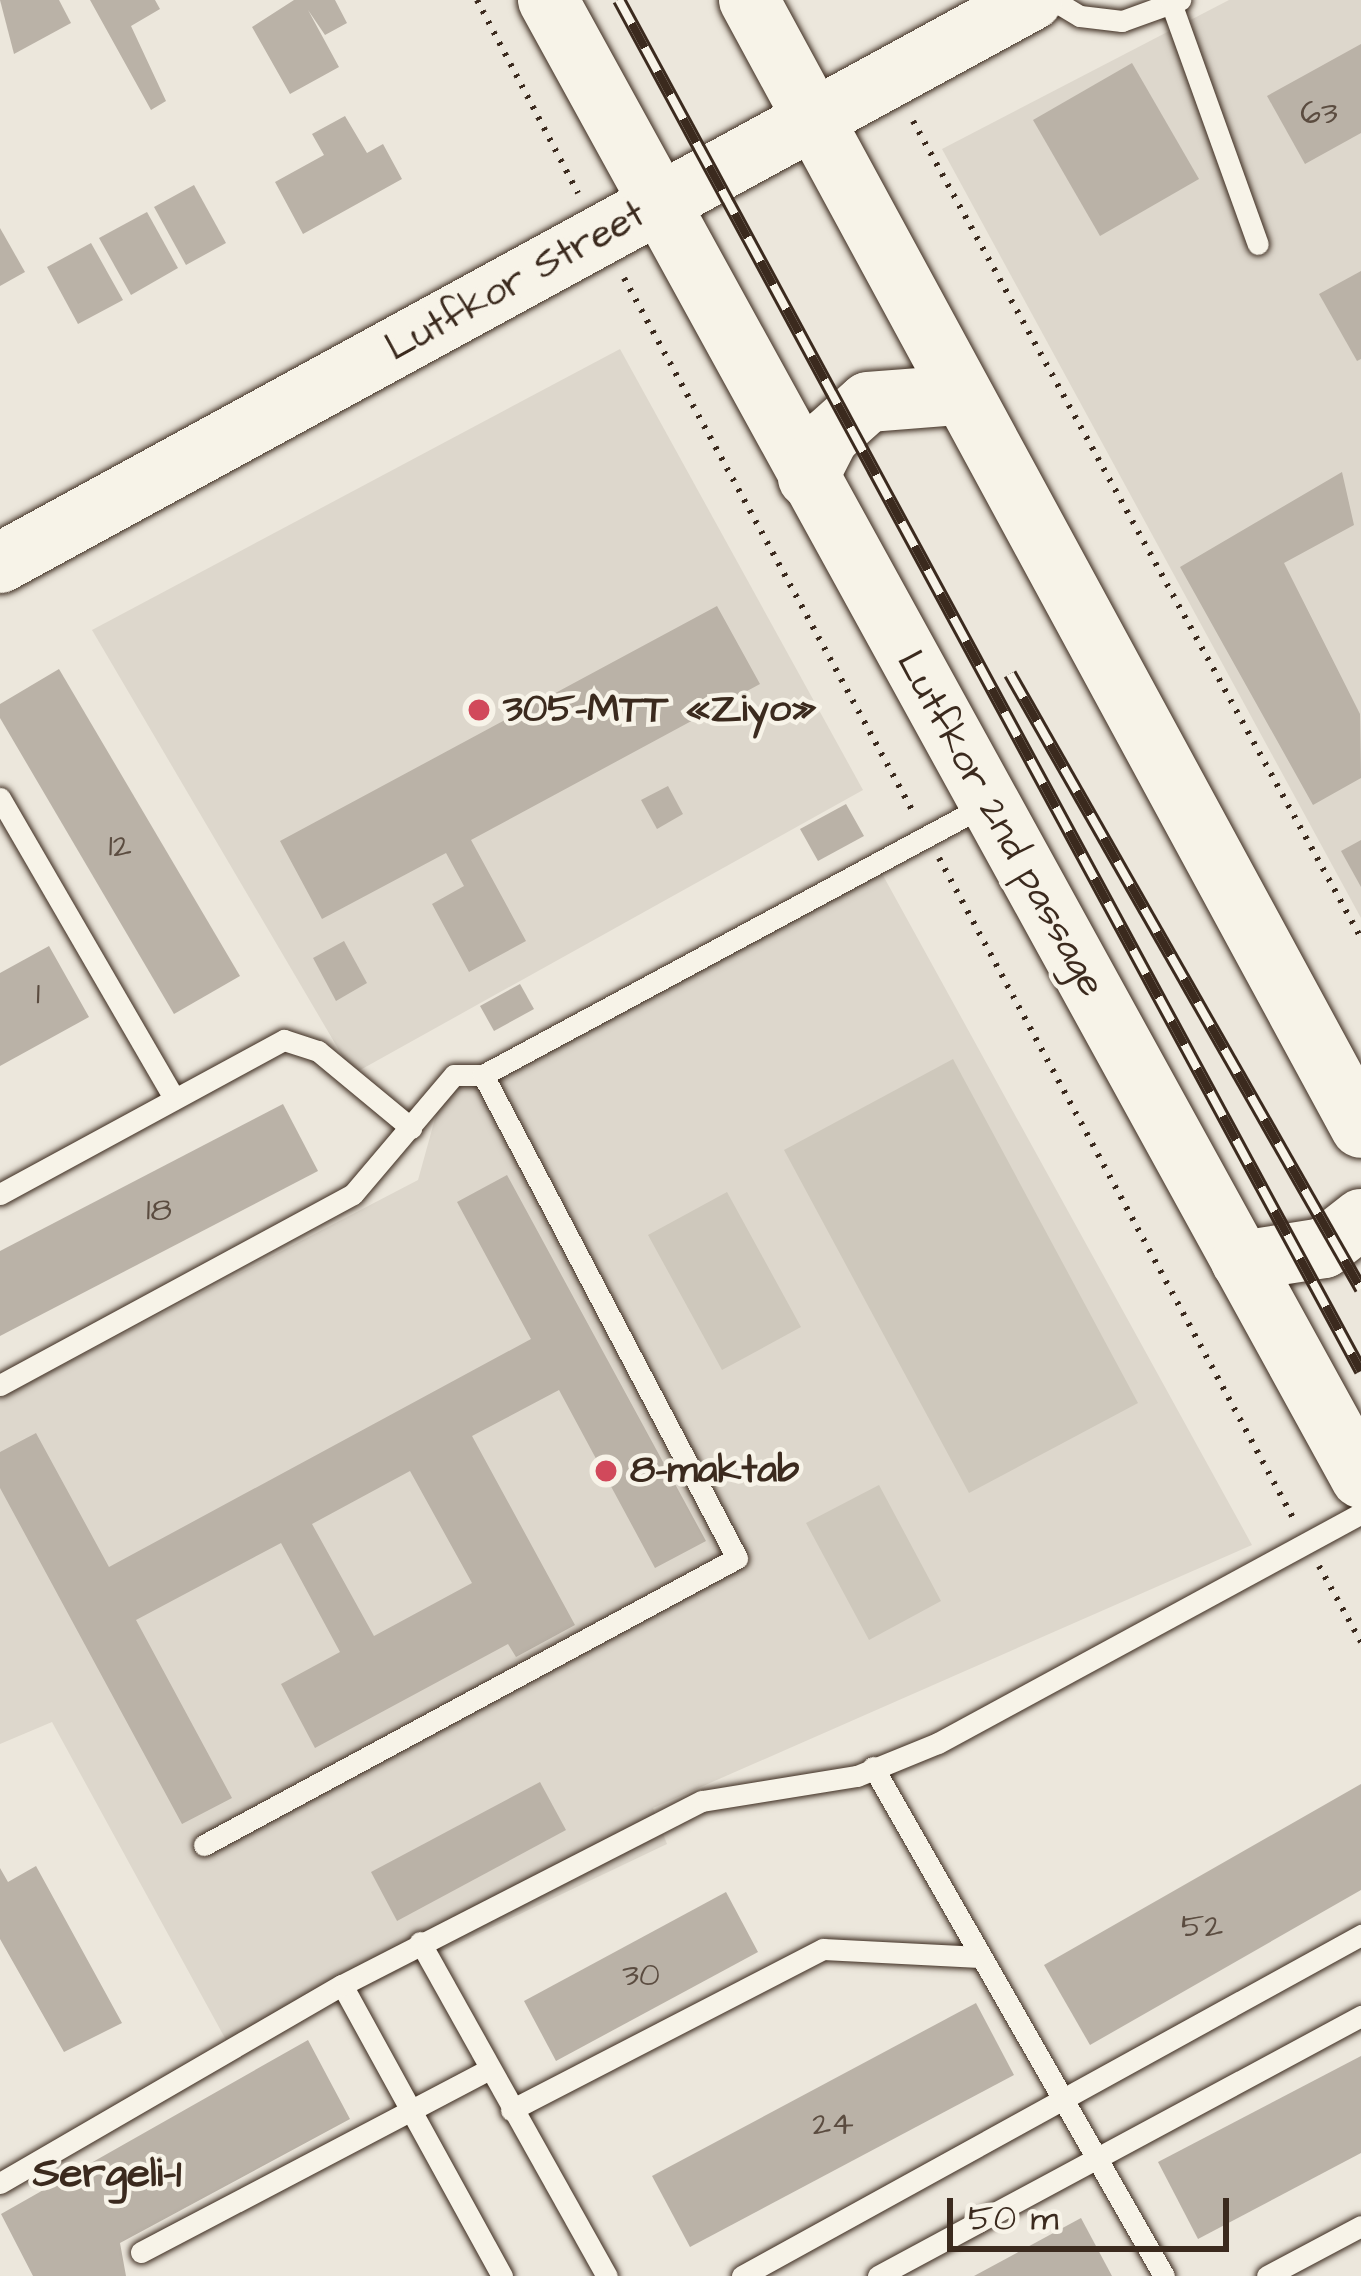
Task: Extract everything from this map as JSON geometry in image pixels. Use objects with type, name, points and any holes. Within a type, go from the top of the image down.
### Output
[{"type":"main road","name":"Lutfkor 2nd passage","points":[[548,0],[1361,1478]]},
{"type":"main road","points":[[749,0],[1361,1128]]},
{"type":"main road","name":"Lutfkor Street","points":[[0,563],[803,101],[949,0]]},
{"type":"main road","name":"Lutfkor Street","points":[[803,101],[890,78],[1032,0]]},
{"type":"main road","name":"Lutfkor Street","points":[[0,518],[650,186]]},
{"type":"main road","points":[[808,478],[829,437],[868,402],[960,395]]},
{"type":"main road","points":[[1241,1261],[1324,1248],[1361,1220]]},
{"type":"lane","points":[[1053,0],[1080,16],[1123,21],[1176,2],[1258,244]]},
{"type":"lane","points":[[0,798],[10,836],[172,1095]]},
{"type":"lane","points":[[0,1385],[353,1194],[454,1075],[483,1075],[989,803]]},
{"type":"lane","points":[[0,1194],[259,1048],[297,1042],[411,1128]]},
{"type":"lane","points":[[204,1845],[737,1558],[483,1075]]},
{"type":"lane","points":[[0,2183],[420,1942],[702,1801],[873,1767],[1114,1655],[1361,1513]]},
{"type":"lane","points":[[873,1767],[980,1957],[1066,2096],[1164,2276]]},
{"type":"lane","points":[[742,2276],[1361,1935]]},
{"type":"lane","points":[[420,1942],[607,2276]]},
{"type":"lane","points":[[511,2110],[823,1949],[980,1957]]},
{"type":"lane","points":[[341,1985],[415,2104],[502,2276]]},
{"type":"lane","points":[[878,2276],[1097,2153],[1361,2016]]},
{"type":"lane","points":[[141,2252],[487,2069]]},
{"type":"lane","points":[[1268,2276],[1361,2226]]},
{"type":"path","points":[[890,78],[1361,938]]},
{"type":"shaded area","points":[[1229,0],[1361,0],[1361,918],[942,149]]},
{"type":"shaded area","name":"305-MTT «Ziyo»","points":[[620,349],[863,790],[353,1074],[92,630]]},
{"type":"shaded area","name":"8-maktab","points":[[880,870],[1252,1545],[653,1808],[667,1844],[232,2051],[52,1722],[0,1744],[0,1398],[418,1180],[441,1097]]},
{"type":"shaded area","points":[[953,1059],[1138,1403],[969,1493],[784,1150]]},
{"type":"shaded area","points":[[727,1192],[801,1327],[722,1370],[648,1235]]},
{"type":"shaded area","points":[[879,1485],[941,1601],[869,1640],[806,1523]]},
{"type":"building","points":[[0,0],[59,0],[71,23],[14,54]]},
{"type":"building","points":[[90,0],[155,0],[160,9],[131,26],[166,101],[151,110]]},
{"type":"building","points":[[294,0],[335,0],[347,23],[325,35],[308,10],[339,67],[290,94],[252,27]]},
{"type":"building","points":[[1361,44],[1361,133],[1305,164],[1267,96]]},
{"type":"building","points":[[1132,63],[1199,179],[1100,236],[1033,120]]},
{"type":"building","points":[[345,116],[367,153],[383,144],[402,179],[303,234],[275,182],[324,155],[312,134]]},
{"type":"building","points":[[194,185],[226,243],[186,265],[154,207]]},
{"type":"building","points":[[147,212],[178,268],[131,295],[99,238]]},
{"type":"building","points":[[0,228],[25,272],[0,286]]},
{"type":"building","points":[[91,243],[123,300],[78,324],[47,267]]},
{"type":"building","points":[[1361,271],[1361,359],[1357,361],[1319,294]]},
{"type":"building","points":[[1342,472],[1354,525],[1284,563],[1360,714],[1361,778],[1313,805],[1180,567]]},
{"type":"building","points":[[717,606],[760,684],[471,840],[526,941],[469,972],[432,904],[464,886],[446,853],[322,919],[280,841]]},
{"type":"building","points":[[59,669],[240,976],[174,1014],[0,718],[0,704]]},
{"type":"building","points":[[668,786],[683,814],[657,829],[641,800]]},
{"type":"building","points":[[846,804],[864,836],[818,861],[800,829]]},
{"type":"building","points":[[1361,840],[1361,887],[1341,851]]},
{"type":"building","points":[[344,941],[367,983],[336,1001],[313,958]]},
{"type":"building","points":[[49,946],[89,1017],[0,1066],[0,973]]},
{"type":"building","points":[[520,984],[534,1009],[494,1031],[480,1006]]},
{"type":"building","points":[[283,1104],[318,1171],[0,1336],[0,1251]]},
{"type":"building","points":[[507,1175],[706,1541],[655,1568],[559,1390],[472,1436],[575,1625],[516,1657],[508,1644],[315,1748],[281,1684],[340,1652],[281,1543],[136,1620],[232,1798],[182,1824],[0,1488],[0,1452],[36,1433],[109,1567],[531,1339],[457,1202]],"holes":[[[410,1471],[472,1583],[374,1636],[312,1524]]]},
{"type":"building","points":[[540,1782],[566,1830],[397,1921],[371,1872]]},
{"type":"building","points":[[1361,1784],[1361,1890],[1090,2045],[1044,1965]]},
{"type":"building","points":[[36,1866],[122,2023],[64,2052],[0,1939],[0,1868],[8,1882]]},
{"type":"building","points":[[726,1892],[758,1952],[556,2061],[524,2001]]},
{"type":"building","points":[[976,2003],[1014,2075],[690,2247],[652,2176]]},
{"type":"building","points":[[308,2040],[350,2119],[120,2243],[126,2276],[33,2276],[1,2214]]},
{"type":"building","points":[[1361,2056],[1361,2153],[1198,2239],[1158,2162]]},
{"type":"building","points":[[1081,2218],[1112,2276],[974,2276]]},
{"type":"railway","points":[[619,0],[1361,1371]]},
{"type":"railway","points":[[1010,674],[1361,1289]]},
{"type":"place","name":"305-MTT «Ziyo»","points":[[479,710]]},
{"type":"place","name":"8-maktab","points":[[606,1471]]},
{"type":"district","name":"Sergeli-1","points":[[107,2174]]}]
